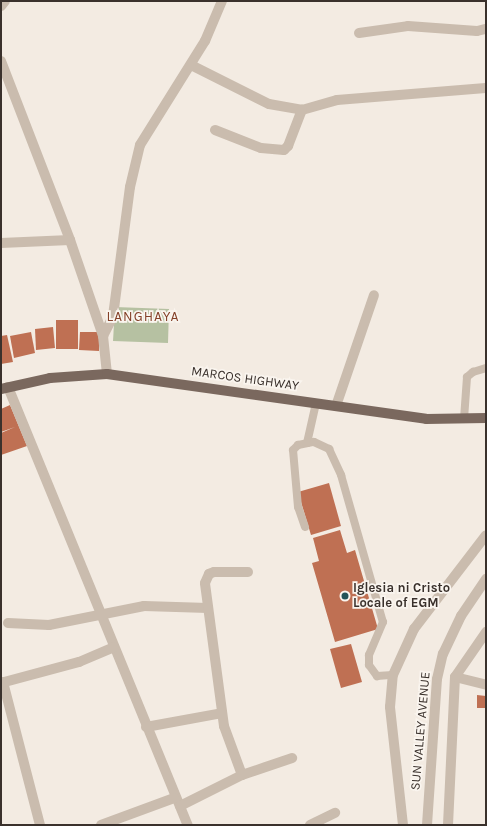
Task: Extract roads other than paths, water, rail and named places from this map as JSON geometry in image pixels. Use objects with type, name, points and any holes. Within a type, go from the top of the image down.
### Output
[{"type":"main road","name":"MARCOS HIGHWAY","points":[[5,388],[50,378],[107,374],[426,419],[486,418]]},
{"type":"street","points":[[1,6],[5,1]]},
{"type":"street","points":[[103,336],[113,316],[130,187],[140,145],[205,41],[222,1]]},
{"type":"street","points":[[359,33],[408,26],[477,31],[486,29]]},
{"type":"street","points":[[1,61],[70,240],[103,336],[107,374]]},
{"type":"street","points":[[191,65],[270,104],[302,110],[337,100],[486,88]]},
{"type":"street","points":[[215,130],[261,148],[284,150],[288,146],[302,110]]},
{"type":"street","points":[[1,243],[70,240]]},
{"type":"street","points":[[336,406],[374,295]]},
{"type":"street","points":[[5,388],[102,616],[146,727],[188,825]]},
{"type":"street","name":"SUN VALLEY AVENUE","points":[[403,825],[390,706],[393,675],[414,629],[486,536]]},
{"type":"street","points":[[242,775],[222,713],[205,583],[209,574],[248,572]]},
{"type":"street","name":"SUN VALLEY AVENUE","points":[[427,825],[437,679],[443,654],[461,616],[486,579]]},
{"type":"street","points":[[8,624],[49,625],[102,616],[144,606],[208,608]]},
{"type":"street","points":[[448,825],[455,677],[486,632]]},
{"type":"street","points":[[40,825],[2,682],[79,662],[114,647]]},
{"type":"street","points":[[455,677],[486,685]]},
{"type":"street","points":[[146,727],[222,713]]},
{"type":"street","points":[[101,825],[177,802],[242,775],[292,758]]},
{"type":"street","points":[[310,825],[335,813]]},
{"type":"lane","points":[[464,419],[467,377],[473,372],[486,368]]},
{"type":"lane","points":[[305,527],[298,506],[293,450],[307,442],[316,403]]},
{"type":"lane","points":[[307,442],[329,449],[341,475],[383,622],[369,655],[369,665],[377,676],[393,675]]},
{"type":"place","name":"Iglesia ni Cristo Locale of EGM","points":[[345,596]]},
{"type":"district","name":"LANGHAYA","points":[[143,317]]}]
